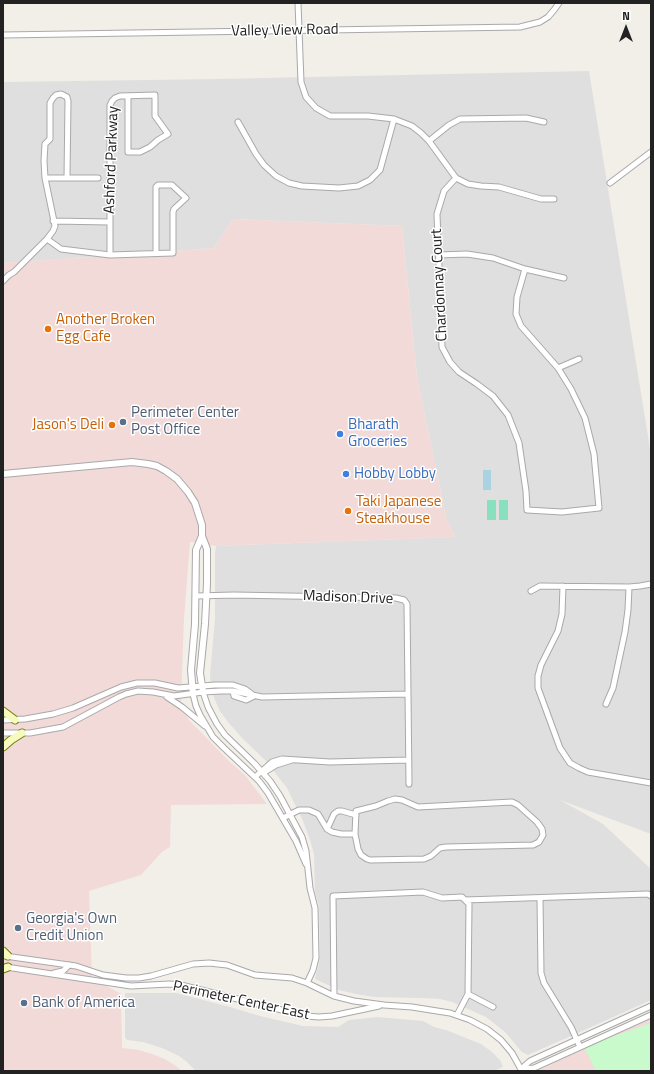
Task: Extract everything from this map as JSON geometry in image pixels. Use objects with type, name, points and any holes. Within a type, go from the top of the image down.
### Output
[{"type":"main road","points":[[3,711],[15,720]]},
{"type":"main road","points":[[3,747],[22,733]]},
{"type":"street","points":[[298,3],[301,82],[306,97],[316,108],[330,116],[368,116],[394,119],[412,126],[429,140],[456,178],[468,184],[499,187],[541,199],[554,199]]},
{"type":"street","name":"Valley View Road","points":[[3,35],[520,27],[540,22],[548,17],[559,3]]},
{"type":"street","points":[[3,281],[6,274],[14,272],[47,239],[55,226],[45,178],[44,161],[45,144],[50,139],[50,102],[56,95],[61,94],[67,97],[68,101],[67,178]]},
{"type":"street","name":"Ashford Parkway","points":[[110,255],[110,105],[112,101],[120,96],[155,95],[155,116],[168,134],[150,147],[140,152],[128,152],[128,96]]},
{"type":"street","points":[[429,140],[449,125],[460,119],[526,118],[544,122]]},
{"type":"street","points":[[238,122],[256,154],[264,165],[276,176],[289,183],[302,186],[340,188],[358,186],[370,180],[380,170],[394,119]]},
{"type":"street","points":[[610,183],[651,152]]},
{"type":"street","name":"Ashford Parkway","points":[[45,178],[98,178]]},
{"type":"street","name":"Chardonnay Court","points":[[456,178],[444,191],[437,214],[442,347],[450,362],[459,372],[493,396],[508,415],[519,442],[526,491],[527,510],[562,512],[599,508],[594,454],[585,418],[571,389],[558,368],[521,326],[516,314],[517,297],[525,269]]},
{"type":"street","points":[[47,239],[61,249],[110,255],[173,253],[172,212],[186,198],[172,185],[158,185],[156,187],[156,253]]},
{"type":"street","points":[[53,221],[110,222]]},
{"type":"street","points":[[438,255],[467,254],[493,258],[525,269],[564,278]]},
{"type":"street","points":[[558,368],[579,359]]},
{"type":"street","points":[[3,474],[132,462],[148,464],[157,466],[177,479],[195,503],[202,526],[202,536],[207,549],[204,635],[201,666],[202,689],[208,707],[220,728],[262,772],[278,792],[305,846],[310,888],[315,908],[317,954],[315,966],[307,983]]},
{"type":"street","points":[[202,536],[196,550],[195,624],[191,670],[193,690],[198,711],[207,727],[221,745],[255,777],[265,789],[283,818],[308,867]]},
{"type":"street","points":[[532,591],[540,586],[629,587],[651,584]]},
{"type":"street","points":[[563,586],[562,614],[558,630],[540,665],[538,676],[538,688],[560,748],[570,763],[588,772],[651,782]]},
{"type":"street","points":[[606,704],[613,688],[625,632],[629,587]]},
{"type":"street","name":"Madison Drive","points":[[196,596],[242,595],[396,598],[404,600],[407,604],[409,784]]},
{"type":"street","points":[[3,720],[36,718],[58,713],[121,687],[137,683],[159,684],[174,688],[193,690]]},
{"type":"street","points":[[3,734],[42,731],[63,727],[126,694],[142,691],[157,692],[174,696],[193,690],[233,685],[245,689],[254,696]]},
{"type":"street","points":[[202,689],[233,691],[254,696],[408,694]]},
{"type":"street","points":[[163,694],[207,727]]},
{"type":"street","points":[[255,777],[277,760],[287,759],[330,762],[408,760]]},
{"type":"street","points":[[395,799],[402,800],[418,807],[512,802],[518,805],[537,822],[542,829],[543,835],[539,842],[533,845],[442,847],[431,856],[424,859],[370,860],[364,858],[359,852],[354,834],[356,811],[395,799]]},
{"type":"street","points":[[283,818],[300,810],[312,810],[318,814],[327,829],[336,834],[354,834]]},
{"type":"street","points":[[327,829],[334,814],[338,811],[356,815]]},
{"type":"street","points":[[334,996],[333,896],[423,892],[442,898],[462,897],[469,904],[468,994],[457,1016]]},
{"type":"street","points":[[465,900],[648,894],[651,896]]},
{"type":"street","points":[[540,898],[541,973],[544,983],[571,1027],[580,1047]]},
{"type":"street","name":"Perimeter Center East","points":[[5,954],[69,965],[103,974],[126,978],[139,978],[165,973],[193,964],[209,963],[228,965],[255,975],[266,977],[286,977],[307,983],[334,996],[354,1001],[437,1011],[457,1016],[478,1024],[494,1034],[512,1053],[522,1070]]},
{"type":"street","points":[[45,973],[58,973],[63,971],[69,965]]},
{"type":"street","name":"Perimeter Center East","points":[[5,968],[135,986],[169,984],[181,985],[237,1000],[313,1017],[332,1016],[384,1005]]},
{"type":"street","points":[[119,984],[158,978],[163,976],[165,973]]},
{"type":"street","points":[[468,994],[493,1007]]},
{"type":"street","points":[[522,1070],[530,1061],[651,1006]]},
{"type":"street","points":[[522,1070],[534,1068],[651,1015]]},
{"type":"shaded area","points":[[589,71],[651,455],[651,834],[560,800],[603,824],[651,869],[651,1000],[528,1055],[522,1052],[505,1032],[486,1017],[452,1002],[440,999],[374,997],[356,994],[339,990],[315,979],[320,955],[319,906],[315,892],[314,854],[310,840],[303,821],[287,788],[265,760],[228,722],[220,711],[211,689],[210,675],[215,619],[216,546],[455,537],[446,517],[417,377],[402,226],[233,219],[214,248],[3,263],[3,82]]},
{"type":"shaded area","points":[[233,219],[402,226],[417,377],[446,517],[455,537],[216,546],[190,542],[184,619],[181,702],[189,720],[230,762],[245,775],[267,804],[171,805],[170,847],[162,852],[141,875],[89,891],[92,978],[121,994],[122,1048],[139,1050],[152,1054],[165,1059],[182,1071],[3,1071],[3,263],[214,248]]},
{"type":"shaded area","points":[[125,993],[176,993],[303,1026],[338,1027],[349,1020],[378,1017],[423,1021],[434,1027],[446,1030],[481,1044],[500,1060],[503,1067],[494,1071],[196,1071],[179,1056],[162,1048],[143,1042],[127,1040],[125,1037]]},
{"type":"shaded area","points":[[651,1019],[651,1071],[537,1071],[582,1050]]},
{"type":"green space","points":[[487,500],[496,500],[496,520],[487,520]]},
{"type":"green space","points":[[499,500],[508,500],[508,520],[499,520]]},
{"type":"green space","points":[[651,1023],[651,1071],[596,1071],[584,1047]]},
{"type":"water","points":[[483,470],[491,470],[491,490],[483,490]]},
{"type":"place","name":"Another Broken Egg Cafe","points":[[48,329]]},
{"type":"place","name":"Perimeter Center Post Office","points":[[123,422]]},
{"type":"place","name":"Jason's Deli","points":[[112,425]]},
{"type":"place","name":"Bharath Groceries","points":[[340,434]]},
{"type":"place","name":"Hobby Lobby","points":[[346,474]]},
{"type":"place","name":"Taki Japanese Steakhouse","points":[[348,511]]},
{"type":"place","name":"Georgia's Own Credit Union","points":[[18,928]]},
{"type":"place","name":"Bank of America","points":[[24,1003]]}]
